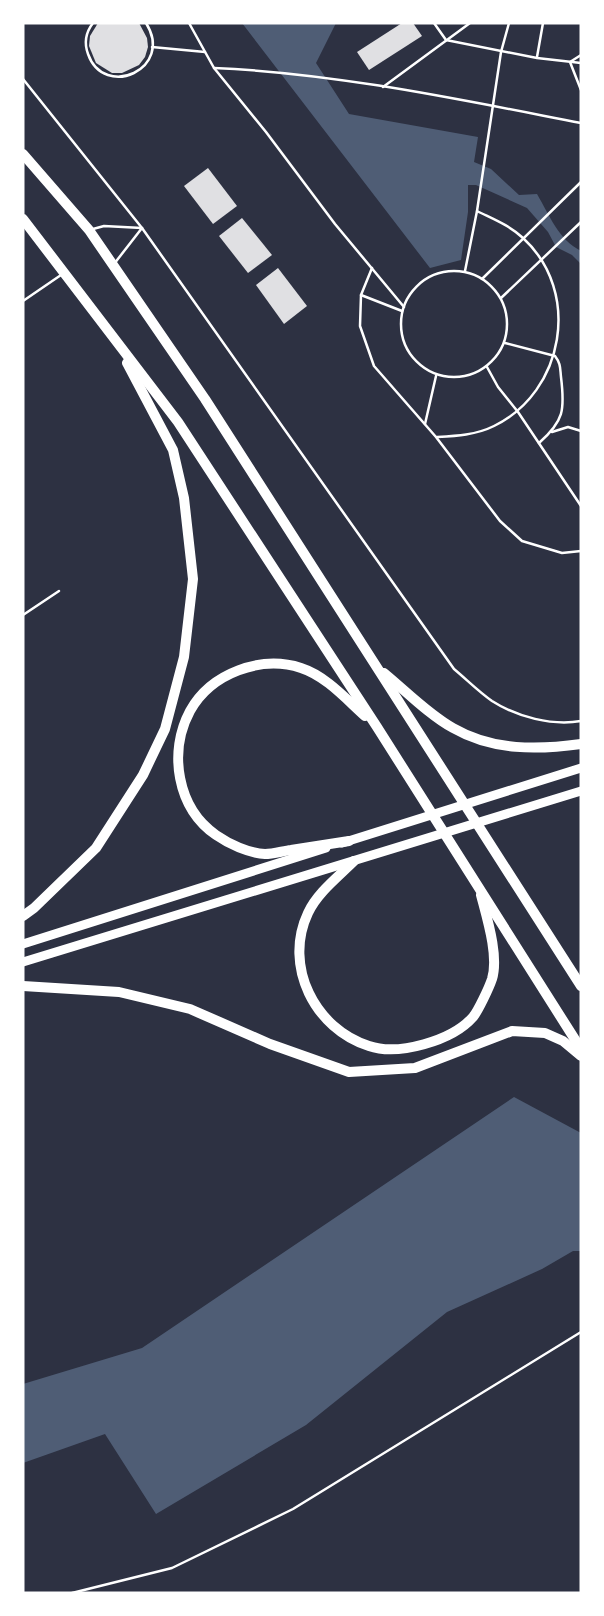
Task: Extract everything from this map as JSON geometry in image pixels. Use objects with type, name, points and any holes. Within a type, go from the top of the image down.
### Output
[{"type":"highway","points":[[23,153],[89,230],[205,399],[581,986]]},
{"type":"highway","points":[[23,219],[178,422],[377,727],[581,1049]]},
{"type":"highway","points":[[23,916],[96,848],[142,775],[165,729],[184,657],[192,579],[184,498],[173,450],[110,332]]},
{"type":"highway","points":[[349,841],[265,854],[229,845],[206,828],[188,807],[179,775],[179,744],[191,710],[209,688],[236,670],[270,663],[302,668],[332,686],[377,727]]},
{"type":"highway","points":[[375,665],[453,728],[487,742],[536,750],[581,744]]},
{"type":"highway","points":[[354,861],[323,891],[308,912],[298,943],[301,973],[313,1004],[338,1032],[370,1047],[413,1049],[444,1038],[472,1018],[493,978],[492,937],[478,885]]},
{"type":"highway","points":[[23,986],[119,992],[190,1009],[270,1044],[349,1072],[415,1068],[512,1031],[545,1034],[563,1041],[581,1056]]},
{"type":"main road","points":[[23,944],[581,768]]},
{"type":"main road","points":[[23,962],[581,791]]},
{"type":"lane","points":[[23,79],[142,228],[454,669],[493,701],[526,716],[565,724],[581,721]]},
{"type":"lane","points":[[89,230],[104,226],[142,228]]},
{"type":"lane","points":[[114,265],[142,228]]},
{"type":"lane","points":[[23,301],[64,273]]},
{"type":"lane","points":[[23,615],[60,591]]},
{"type":"lane","points":[[72,1593],[172,1568],[293,1509],[581,1332]]},
{"type":"path","points":[[93,23],[86,40],[90,61],[108,75],[119,77],[140,70],[147,62],[152,47],[150,30],[146,23]]},
{"type":"path","points":[[189,23],[214,68],[403,309]]},
{"type":"path","points":[[434,23],[446,40],[501,52],[581,63]]},
{"type":"path","points":[[382,88],[470,23]]},
{"type":"path","points":[[465,272],[501,52],[509,23]]},
{"type":"path","points":[[537,58],[543,23]]},
{"type":"path","points":[[152,47],[205,52]]},
{"type":"path","points":[[570,62],[581,55]]},
{"type":"path","points":[[570,62],[581,90]]},
{"type":"path","points":[[214,68],[269,71],[337,80],[581,123]]},
{"type":"path","points":[[482,279],[581,182]]},
{"type":"path","points":[[436,437],[465,436],[493,427],[518,412],[540,387],[555,356],[560,323],[555,290],[541,259],[524,238],[502,222],[477,211]]},
{"type":"path","points":[[501,298],[581,222]]},
{"type":"path","points":[[372,268],[361,295],[360,326],[374,366],[436,437],[500,521],[522,541],[562,553],[581,551]]},
{"type":"path","points":[[449,271],[465,272],[482,279],[501,298],[507,320],[505,343],[498,356],[487,367],[471,375],[454,378],[437,375],[422,368],[411,356],[401,327],[408,296],[419,284],[433,275],[449,271]]},
{"type":"path","points":[[361,295],[403,309]]},
{"type":"path","points":[[505,343],[555,356],[561,363],[561,419],[552,432],[539,443]]},
{"type":"path","points":[[487,367],[581,506]]},
{"type":"path","points":[[425,424],[437,375]]},
{"type":"path","points":[[552,432],[568,427],[581,431]]},
{"type":"water","points":[[242,23],[336,23],[316,63],[349,114],[478,137],[474,162],[491,169],[519,195],[537,194],[560,233],[581,251],[581,264],[572,255],[556,247],[548,232],[527,208],[476,185],[468,185],[468,212],[461,260],[430,268]]},
{"type":"water","points":[[514,1097],[581,1133],[581,1251],[573,1251],[542,1269],[447,1312],[306,1425],[156,1514],[105,1434],[23,1463],[23,1384],[142,1348]]},
{"type":"building","points":[[98,23],[139,23],[147,38],[148,47],[139,65],[122,73],[112,73],[96,63],[89,46],[90,36]]},
{"type":"building","points":[[402,23],[413,23],[422,36],[369,70],[357,52]]},
{"type":"building","points":[[208,168],[237,206],[213,224],[184,186]]},
{"type":"building","points":[[242,218],[272,255],[248,273],[219,236]]},
{"type":"building","points":[[278,268],[307,306],[284,324],[256,285]]}]
